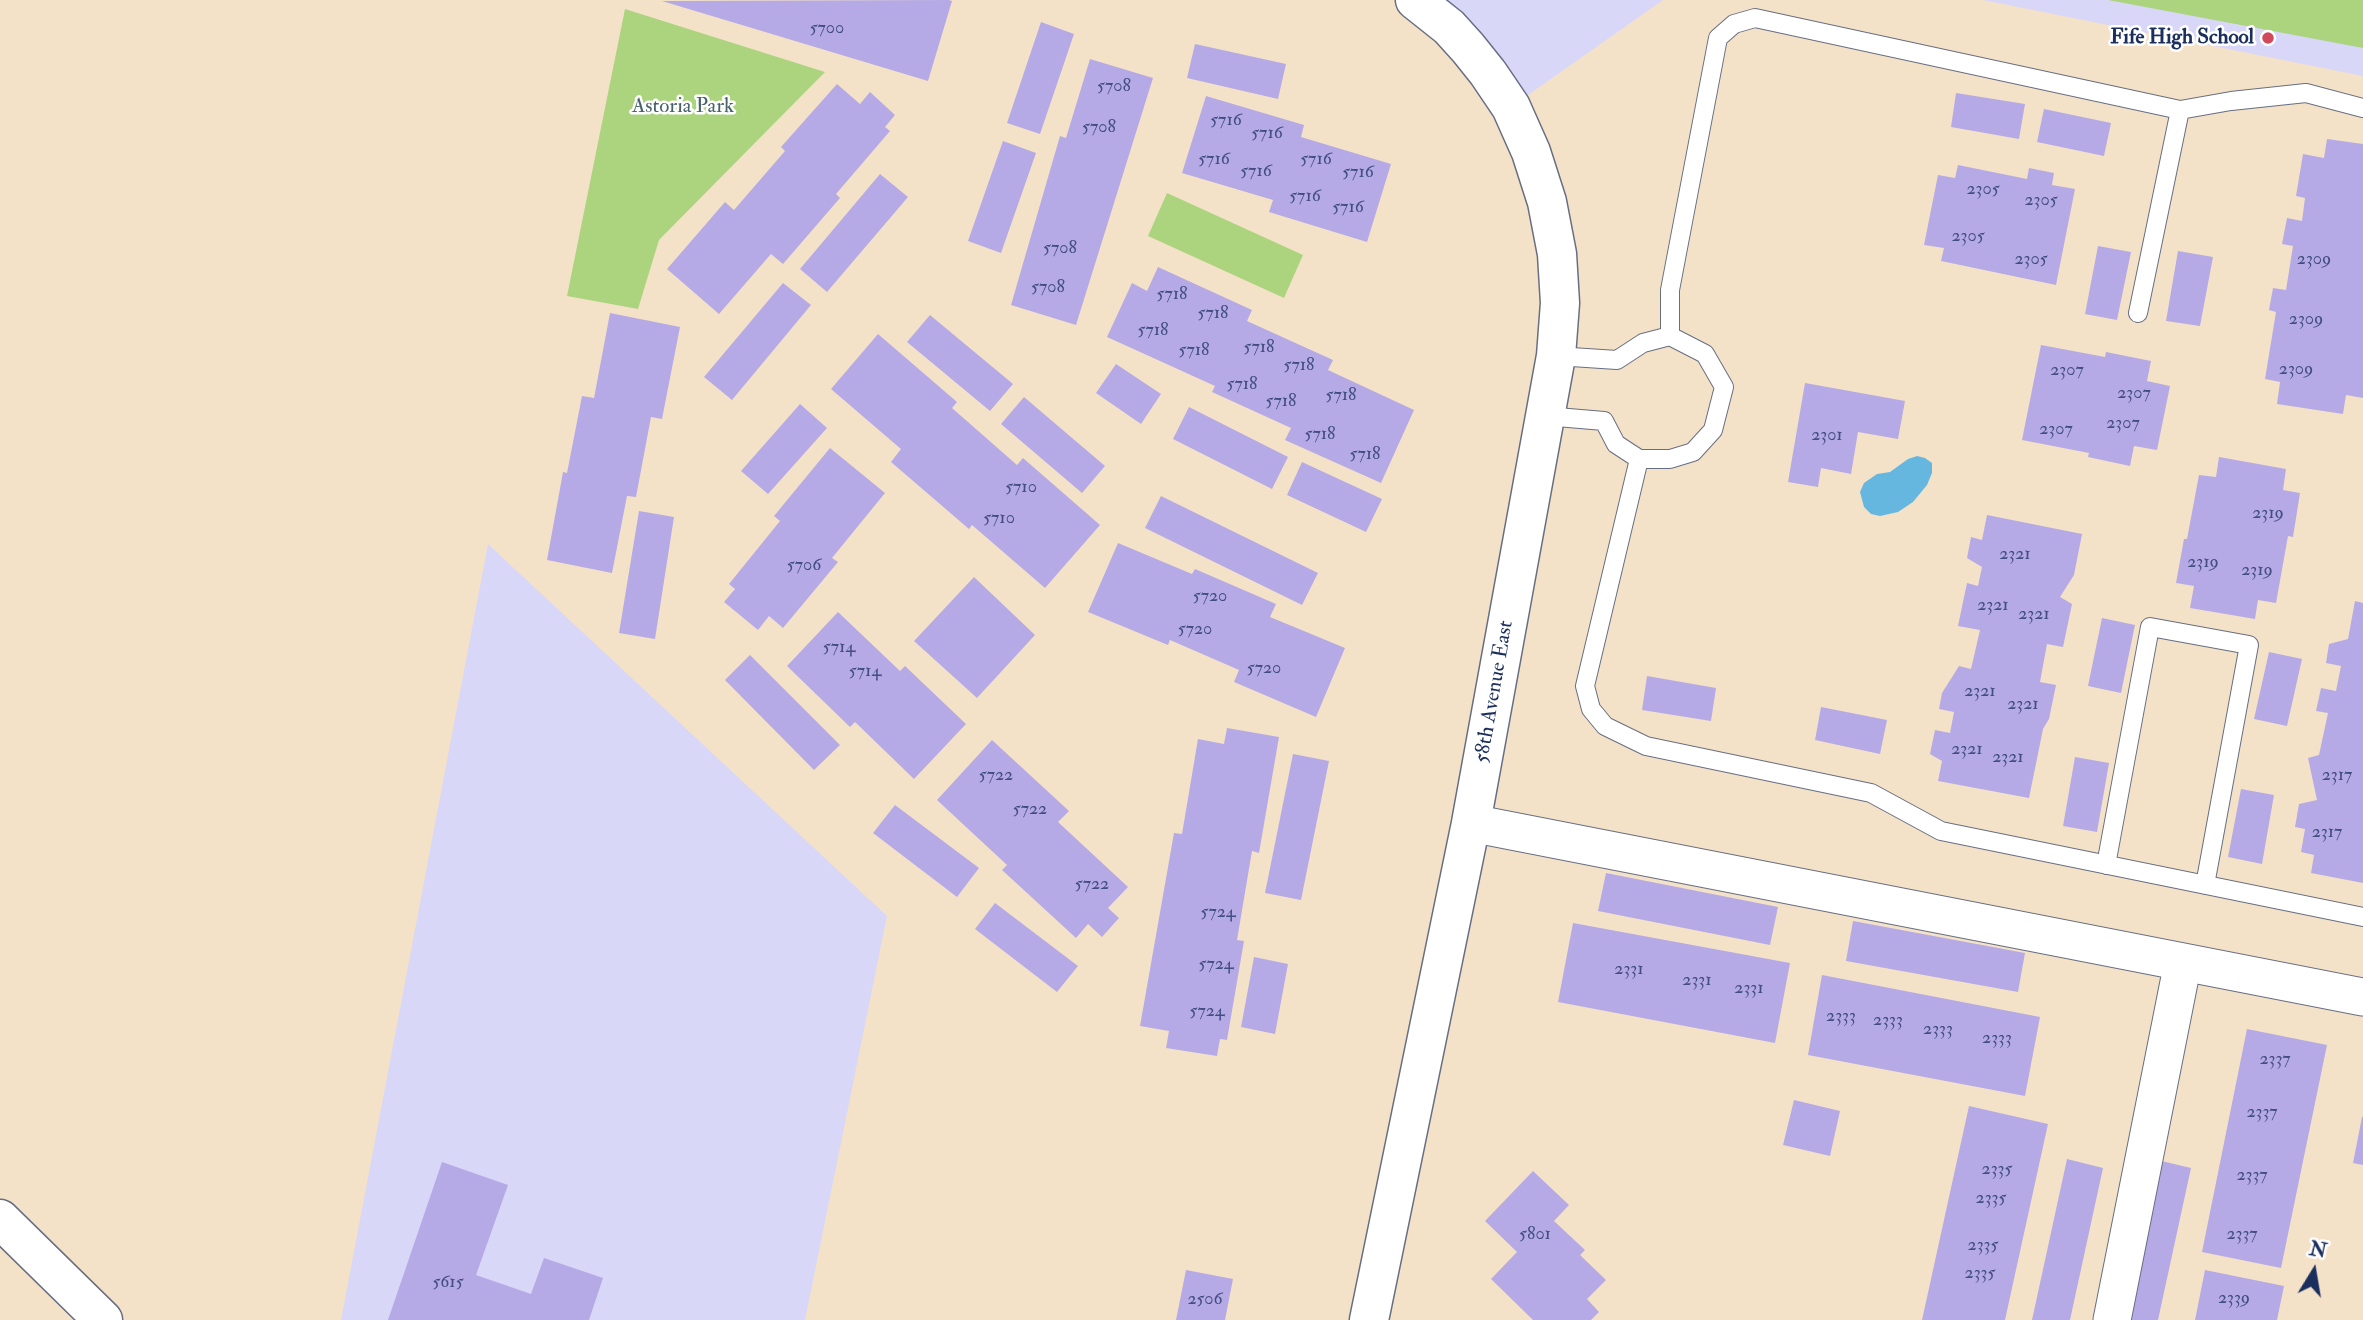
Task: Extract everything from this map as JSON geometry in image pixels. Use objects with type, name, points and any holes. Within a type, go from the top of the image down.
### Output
[{"type":"street","name":"58th Avenue East","points":[[1369,1320],[1471,823],[1556,356],[1560,303],[1557,254],[1547,202],[1531,152],[1511,107],[1488,73],[1427,3]]},
{"type":"street","points":[[1471,823],[2363,997]]},
{"type":"street","points":[[2112,1320],[2183,962]]},
{"type":"street","points":[[0,1219],[103,1320]]},
{"type":"lane","points":[[1670,336],[1670,290],[1718,38],[1734,24],[1755,18],[2180,110],[2231,101],[2306,93],[2363,108]]},
{"type":"lane","points":[[2138,313],[2180,110]]},
{"type":"lane","points":[[1545,416],[1604,421],[1616,444],[1639,459],[1670,459],[1693,452],[1713,430],[1724,387],[1705,354],[1670,336],[1643,343],[1617,360],[1556,356]]},
{"type":"lane","points":[[1639,459],[1585,686],[1591,709],[1605,726],[1646,746],[1871,793],[1941,831],[2363,916]]},
{"type":"lane","points":[[2106,865],[2150,627],[2249,645],[2205,885]]},
{"type":"shaded area","points":[[1415,0],[1663,0],[1511,107]]},
{"type":"shaded area","name":"Fife High School","points":[[1983,0],[2363,0],[2363,76]]},
{"type":"shaded area","points":[[488,544],[887,916],[805,1320],[341,1320]]},
{"type":"green space","points":[[2108,0],[2363,0],[2363,48]]},
{"type":"green space","name":"Astoria Park","points":[[625,9],[825,72],[659,240],[638,309],[567,296]]},
{"type":"green space","points":[[1167,193],[1303,255],[1284,298],[1148,236]]},
{"type":"water","points":[[1917,456],[1932,463],[1932,473],[1927,485],[1913,502],[1898,512],[1880,516],[1871,514],[1864,507],[1860,492],[1864,483],[1877,474],[1890,472]]},
{"type":"building","points":[[662,1],[952,1],[928,81]]},
{"type":"building","points":[[1041,22],[1074,34],[1040,134],[1007,123]]},
{"type":"building","points":[[1195,44],[1286,64],[1278,99],[1187,78]]},
{"type":"building","points":[[1090,59],[1153,78],[1076,325],[1011,305],[1060,136],[1066,138]]},
{"type":"building","points":[[837,84],[860,104],[870,92],[895,115],[885,127],[890,131],[836,194],[840,198],[783,264],[771,254],[719,314],[667,269],[725,202],[734,210],[785,151],[781,147]]},
{"type":"building","points":[[1956,93],[2025,104],[2019,139],[1951,127]]},
{"type":"building","points":[[1206,96],[1304,125],[1301,137],[1391,164],[1367,242],[1269,212],[1273,200],[1182,173]]},
{"type":"building","points":[[2044,109],[2111,123],[2104,156],[2037,142]]},
{"type":"building","points":[[2327,139],[2363,144],[2363,398],[2346,395],[2343,414],[2277,404],[2280,382],[2265,379],[2276,312],[2269,310],[2273,288],[2286,290],[2293,246],[2282,244],[2287,218],[2302,221],[2305,198],[2296,196],[2303,154],[2324,158]]},
{"type":"building","points":[[1003,141],[1036,153],[1001,253],[968,241]]},
{"type":"building","points":[[1958,165],[2027,179],[2029,168],[2054,173],[2052,185],[2075,189],[2056,285],[1941,261],[1944,248],[1924,245],[1938,175],[1955,178]]},
{"type":"building","points":[[880,174],[908,197],[827,292],[800,269]]},
{"type":"building","points":[[2098,246],[2131,252],[2117,320],[2085,314]]},
{"type":"building","points":[[2178,251],[2213,257],[2200,326],[2166,321]]},
{"type":"building","points":[[1158,267],[1252,310],[1247,321],[1333,360],[1328,370],[1414,410],[1381,483],[1285,440],[1291,428],[1212,392],[1215,386],[1107,337],[1132,283],[1147,291]]},
{"type":"building","points":[[783,283],[811,305],[732,400],[704,377]]},
{"type":"building","points":[[610,313],[680,327],[662,419],[651,417],[636,497],[627,496],[612,573],[547,560],[563,472],[567,473],[582,396],[594,398]]},
{"type":"building","points":[[930,315],[1013,384],[990,411],[907,342]]},
{"type":"building","points":[[878,334],[957,402],[952,408],[1017,465],[1023,458],[1100,525],[1045,588],[972,525],[969,529],[891,462],[901,449],[831,389]]},
{"type":"building","points":[[2041,345],[2105,357],[2106,352],[2151,361],[2147,381],[2170,386],[2157,450],[2134,446],[2130,466],[2088,457],[2089,453],[2022,440]]},
{"type":"building","points":[[1116,364],[1161,394],[1141,424],[1096,393]]},
{"type":"building","points":[[1805,383],[1905,401],[1898,439],[1858,432],[1851,474],[1821,468],[1818,487],[1788,482]]},
{"type":"building","points":[[1024,397],[1105,466],[1082,493],[1001,424]]},
{"type":"building","points":[[800,404],[827,428],[768,494],[741,471]]},
{"type":"building","points":[[1189,407],[1288,457],[1272,489],[1173,439]]},
{"type":"building","points":[[830,448],[885,493],[832,558],[838,562],[783,628],[769,616],[758,630],[724,602],[735,589],[729,584],[780,521],[774,516]]},
{"type":"building","points":[[2219,457],[2286,469],[2283,490],[2300,493],[2293,537],[2288,536],[2276,603],[2258,600],[2255,619],[2190,608],[2194,586],[2176,583],[2199,475],[2216,477]]},
{"type":"building","points":[[1302,462],[1382,499],[1366,532],[1287,495]]},
{"type":"building","points":[[1161,496],[1318,573],[1302,605],[1145,528]]},
{"type":"building","points":[[639,511],[674,517],[655,639],[619,633]]},
{"type":"building","points":[[1987,515],[2082,534],[2074,575],[2060,597],[2072,604],[2063,647],[2047,644],[2040,682],[2056,685],[2049,719],[2043,729],[2029,798],[1938,781],[1942,761],[1930,754],[1935,730],[1950,733],[1954,712],[1939,709],[1942,693],[1959,666],[1971,669],[1980,630],[1958,626],[1967,583],[1978,586],[1982,567],[1967,558],[1971,537],[1982,540]]},
{"type":"building","points":[[1118,543],[1192,574],[1195,569],[1276,604],[1270,617],[1345,648],[1316,717],[1234,682],[1239,670],[1170,640],[1168,645],[1088,612]]},
{"type":"building","points":[[974,577],[1035,635],[977,698],[914,641]]},
{"type":"building","points":[[2355,601],[2363,603],[2363,883],[2311,873],[2314,855],[2301,852],[2305,829],[2295,827],[2299,804],[2317,800],[2308,758],[2319,755],[2328,713],[2316,711],[2321,688],[2336,691],[2341,666],[2326,663],[2329,644],[2348,639]]},
{"type":"building","points":[[838,612],[900,671],[905,666],[966,724],[914,779],[855,722],[850,727],[787,666]]},
{"type":"building","points":[[2102,618],[2135,625],[2121,693],[2088,686]]},
{"type":"building","points":[[2269,652],[2302,659],[2287,726],[2254,719]]},
{"type":"building","points":[[750,655],[840,745],[814,770],[725,680]]},
{"type":"building","points":[[1647,676],[1716,688],[1711,721],[1642,710]]},
{"type":"building","points":[[1821,707],[1887,720],[1880,754],[1815,740]]},
{"type":"building","points":[[1227,728],[1279,737],[1259,853],[1252,851],[1237,940],[1244,941],[1227,1040],[1220,1039],[1217,1056],[1166,1048],[1169,1031],[1140,1026],[1174,833],[1182,834],[1198,739],[1224,744]]},
{"type":"building","points":[[992,740],[1069,811],[1058,822],[1128,887],[1108,908],[1119,918],[1102,937],[1088,924],[1076,938],[1002,870],[1007,865],[937,800]]},
{"type":"building","points":[[1293,754],[1329,761],[1301,900],[1265,893]]},
{"type":"building","points":[[2075,757],[2109,763],[2097,832],[2063,826]]},
{"type":"building","points":[[2241,789],[2274,795],[2262,864],[2228,857]]},
{"type":"building","points":[[895,805],[979,868],[957,897],[873,833]]},
{"type":"building","points":[[1606,873],[1778,907],[1770,945],[1598,911]]},
{"type":"building","points":[[995,903],[1078,966],[1057,992],[975,929]]},
{"type":"building","points":[[1853,921],[2025,953],[2018,992],[1846,961]]},
{"type":"building","points":[[1573,923],[1790,963],[1775,1043],[1558,1002]]},
{"type":"building","points":[[1254,957],[1288,964],[1275,1034],[1241,1027]]},
{"type":"building","points":[[1822,975],[2040,1017],[2025,1096],[1808,1055]]},
{"type":"building","points":[[2247,1029],[2327,1045],[2281,1268],[2202,1252]]},
{"type":"building","points":[[1794,1100],[1840,1111],[1830,1156],[1783,1145]]},
{"type":"building","points":[[1969,1106],[2048,1124],[2005,1320],[1922,1320]]},
{"type":"building","points":[[2363,1117],[2363,1165],[2353,1163]]},
{"type":"building","points":[[2067,1159],[2103,1168],[2070,1320],[2032,1320]]},
{"type":"building","points":[[2153,1159],[2191,1168],[2158,1320],[2118,1320]]},
{"type":"building","points":[[442,1162],[508,1185],[476,1275],[531,1294],[544,1258],[603,1278],[589,1320],[388,1320]]},
{"type":"building","points":[[1533,1171],[1569,1205],[1554,1221],[1585,1250],[1580,1255],[1606,1280],[1587,1299],[1599,1312],[1591,1320],[1533,1320],[1491,1279],[1517,1252],[1485,1221]]},
{"type":"building","points":[[1186,1270],[1233,1279],[1225,1320],[1176,1320]]},
{"type":"building","points":[[2205,1270],[2284,1286],[2277,1320],[2195,1320]]},
{"type":"place","name":"Fife High School","points":[[2268,38]]}]
